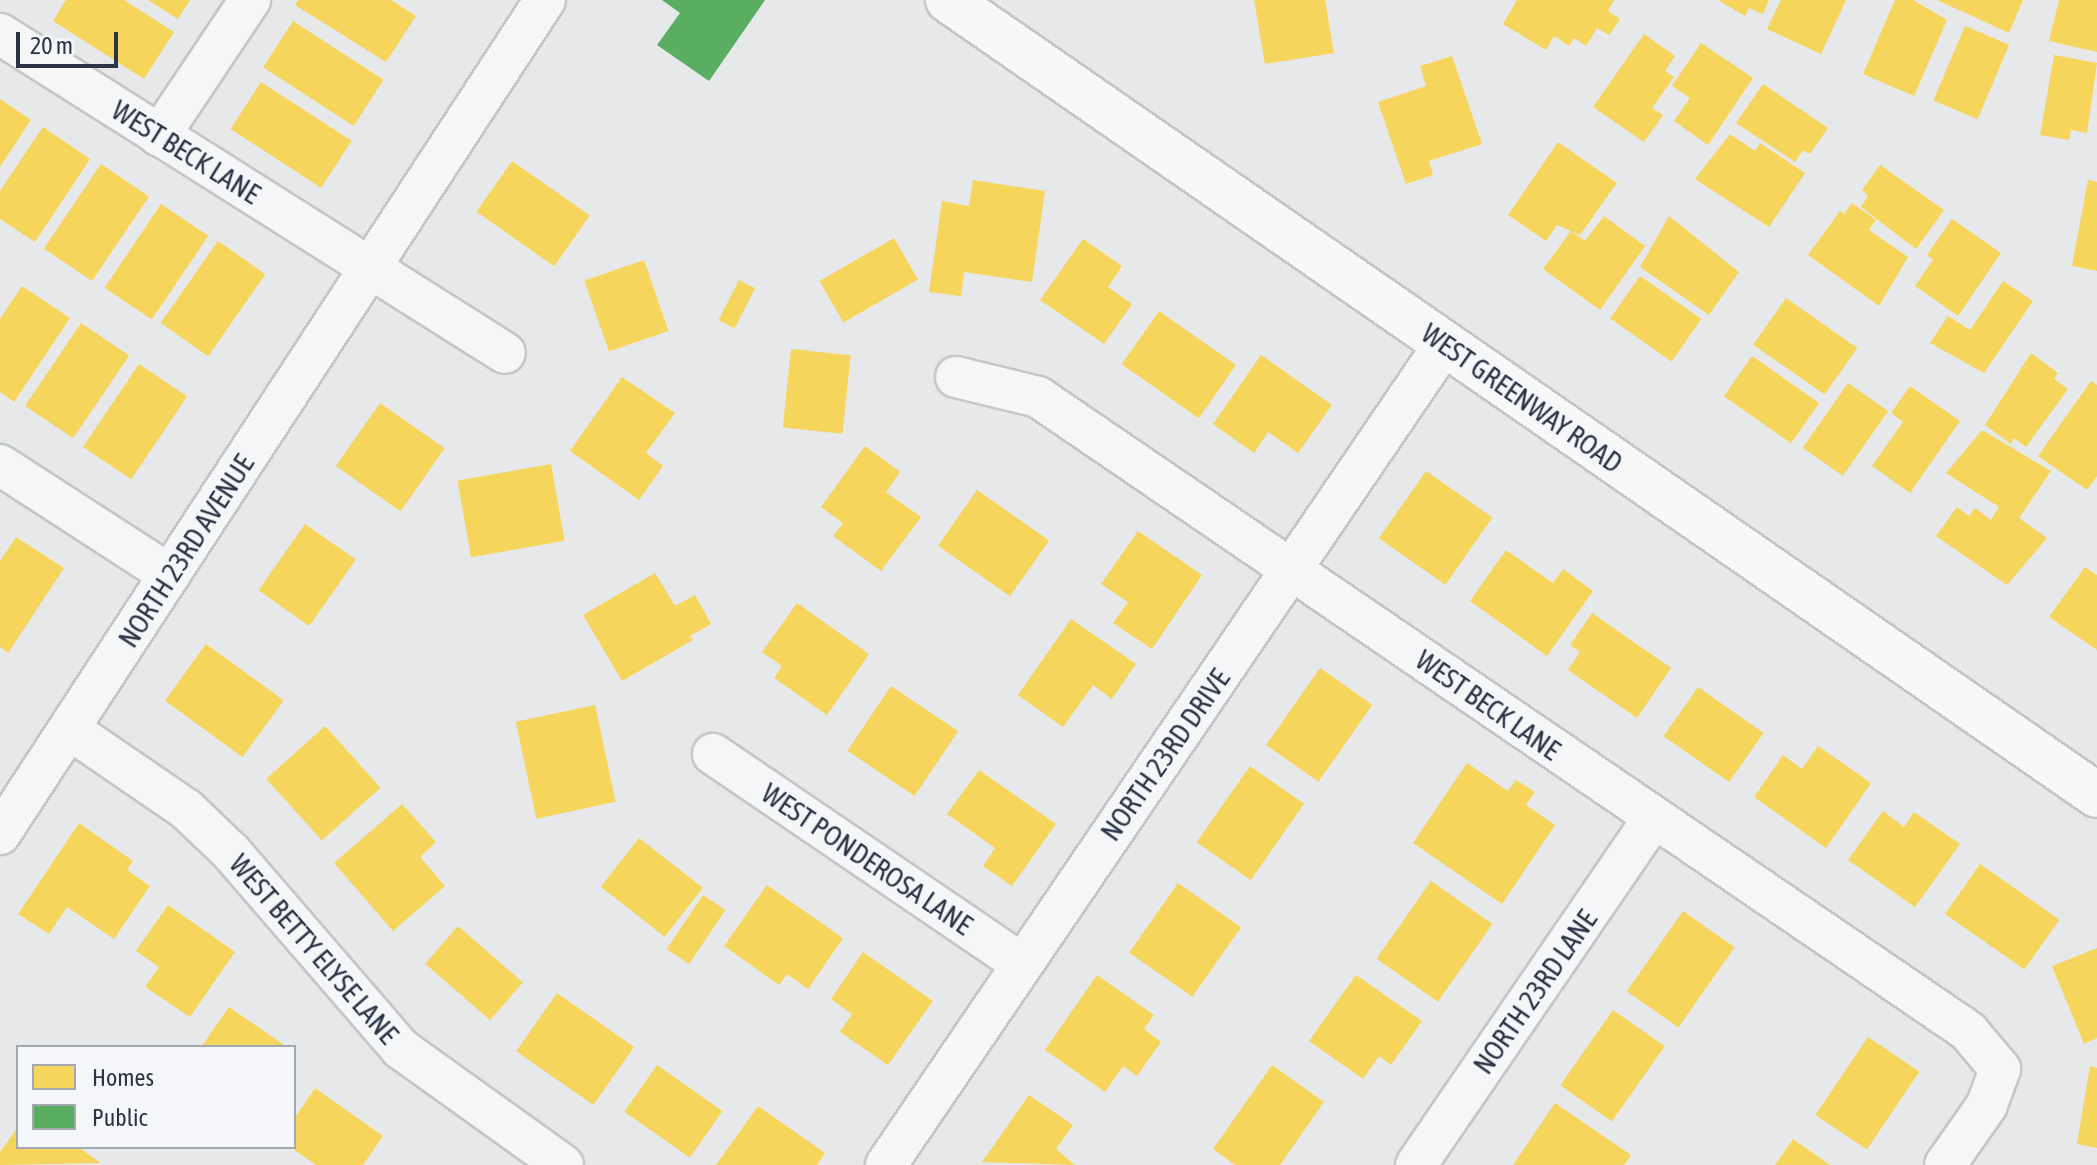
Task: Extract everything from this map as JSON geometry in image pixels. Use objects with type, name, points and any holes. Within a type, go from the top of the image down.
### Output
[{"type":"main road","name":"WEST GREENWAY ROAD","points":[[948,0],[2097,795]]},
{"type":"street","points":[[159,136],[250,0]]},
{"type":"street","name":"NORTH 23RD AVENUE","points":[[0,834],[545,0]]},
{"type":"street","name":"WEST BECK LANE","points":[[0,34],[371,269]]},
{"type":"street","points":[[371,269],[505,353]]},
{"type":"street","name":"NORTH 23RD DRIVE","points":[[886,1165],[1444,345]]},
{"type":"street","name":"WEST BECK LANE","points":[[956,377],[1038,397],[1968,1031],[2000,1069],[1987,1105],[1945,1165]]},
{"type":"street","points":[[0,465],[170,575]]},
{"type":"street","name":"WEST BETTY ELYSE LANE","points":[[69,729],[186,809],[231,852],[401,1049],[563,1165]]},
{"type":"street","name":"WEST PONDEROSA LANE","points":[[713,754],[1022,964]]},
{"type":"street","name":"NORTH 23RD LANE","points":[[1416,1165],[1653,819]]},
{"type":"building: Homes","points":[[66,0],[124,0],[174,32],[144,79],[53,21]]},
{"type":"building: Homes","points":[[148,0],[190,0],[178,19]]},
{"type":"building: Homes","points":[[298,0],[391,0],[416,16],[386,62],[295,5]]},
{"type":"building: Homes","points":[[1254,0],[1325,0],[1334,53],[1265,64]]},
{"type":"building: Homes","points":[[1517,0],[1614,0],[1608,11],[1620,19],[1609,35],[1597,28],[1586,46],[1574,38],[1569,46],[1554,36],[1546,50],[1503,24]]},
{"type":"building: Homes","points":[[1718,0],[1769,0],[1763,14],[1749,8],[1745,16]]},
{"type":"building: Homes","points":[[1781,0],[1846,0],[1821,54],[1767,29]]},
{"type":"building: Homes","points":[[1895,0],[1913,0],[1947,20],[1914,96],[1863,74]]},
{"type":"building: Homes","points":[[1937,0],[2023,0],[2009,33]]},
{"type":"building: Homes","points":[[2059,0],[2097,0],[2097,52],[2049,41]]},
{"type":"building: Homes","points":[[293,21],[384,80],[354,126],[263,67]]},
{"type":"building: Homes","points":[[1965,26],[2009,45],[1978,119],[1933,101]]},
{"type":"building: Homes","points":[[1644,34],[1675,56],[1665,71],[1674,77],[1652,108],[1663,115],[1644,142],[1593,107]]},
{"type":"building: Homes","points":[[1701,43],[1753,78],[1708,145],[1674,121],[1690,98],[1672,86]]},
{"type":"building: Homes","points":[[2054,55],[2097,63],[2087,133],[2071,130],[2069,140],[2040,135]]},
{"type":"building: Homes","points":[[1452,56],[1482,144],[1429,161],[1433,175],[1406,184],[1378,102],[1426,86],[1420,66]]},
{"type":"building: Homes","points":[[261,82],[352,141],[321,188],[231,129]]},
{"type":"building: Homes","points":[[1763,84],[1828,128],[1810,154],[1803,150],[1795,162],[1736,123]]},
{"type":"building: Homes","points":[[0,99],[31,120],[0,167]]},
{"type":"building: Homes","points":[[43,127],[90,159],[35,242],[0,219],[0,191]]},
{"type":"building: Homes","points":[[1730,134],[1755,151],[1760,143],[1805,173],[1769,227],[1695,179]]},
{"type":"building: Homes","points":[[1558,142],[1617,183],[1580,235],[1557,225],[1546,241],[1508,215]]},
{"type":"building: Homes","points":[[512,161],[590,215],[554,266],[476,212]]},
{"type":"building: Homes","points":[[101,164],[149,196],[92,281],[44,249]]},
{"type":"building: Homes","points":[[1880,165],[1944,210],[1916,249],[1861,207],[1868,196],[1862,190]]},
{"type":"building: Homes","points":[[973,180],[1045,191],[1032,282],[964,272],[961,296],[929,292],[942,201],[969,206]]},
{"type":"building: Homes","points":[[2088,180],[2097,182],[2097,271],[2072,266]]},
{"type":"building: Homes","points":[[1852,203],[1876,220],[1869,230],[1908,257],[1879,306],[1808,255],[1840,211],[1844,214]]},
{"type":"building: Homes","points":[[161,204],[208,236],[152,320],[105,288]]},
{"type":"building: Homes","points":[[1604,216],[1645,246],[1600,310],[1543,269],[1571,231],[1585,241]]},
{"type":"building: Homes","points":[[1669,216],[1739,272],[1709,315],[1640,267]]},
{"type":"building: Homes","points":[[1952,219],[2001,253],[1958,316],[1915,286],[1933,260],[1927,255]]},
{"type":"building: Homes","points":[[894,238],[918,280],[844,323],[820,281]]},
{"type":"building: Homes","points":[[1083,239],[1122,266],[1108,287],[1132,304],[1104,344],[1040,300]]},
{"type":"building: Homes","points":[[218,241],[266,274],[208,356],[161,323]]},
{"type":"building: Homes","points":[[644,260],[668,331],[609,351],[584,281]]},
{"type":"building: Homes","points":[[1640,276],[1701,319],[1672,362],[1610,319]]},
{"type":"building: Homes","points":[[739,280],[755,288],[735,328],[719,320]]},
{"type":"building: Homes","points":[[2003,281],[2033,301],[1984,373],[1930,343],[1948,316],[1970,330]]},
{"type":"building: Homes","points":[[22,286],[70,318],[14,402],[0,392],[0,319]]},
{"type":"building: Homes","points":[[1786,298],[1857,348],[1825,395],[1753,345]]},
{"type":"building: Homes","points":[[1159,311],[1236,365],[1199,418],[1122,364]]},
{"type":"building: Homes","points":[[81,323],[129,355],[73,438],[25,406]]},
{"type":"building: Homes","points":[[791,349],[851,355],[842,434],[783,428]]},
{"type":"building: Homes","points":[[2031,353],[2058,373],[2054,379],[2068,389],[2026,447],[2014,438],[2011,444],[1985,425]]},
{"type":"building: Homes","points":[[1261,355],[1332,405],[1298,453],[1268,432],[1254,453],[1213,424]]},
{"type":"building: Homes","points":[[1752,356],[1819,403],[1791,443],[1724,396]]},
{"type":"building: Homes","points":[[139,364],[187,396],[131,479],[83,447]]},
{"type":"building: Homes","points":[[622,377],[675,413],[646,453],[663,466],[639,500],[570,451]]},
{"type":"building: Homes","points":[[2091,381],[2097,385],[2097,476],[2087,490],[2038,456]]},
{"type":"building: Homes","points":[[1848,383],[1888,411],[1843,476],[1803,448]]},
{"type":"building: Homes","points":[[1910,386],[1960,421],[1910,493],[1872,466],[1903,422],[1891,413]]},
{"type":"building: Homes","points":[[380,403],[445,448],[401,511],[336,466]]},
{"type":"building: Homes","points":[[1982,430],[2051,471],[2019,518],[2047,538],[2007,585],[1936,536],[1957,507],[1969,516],[1975,508],[1991,520],[1999,507],[1946,473]]},
{"type":"building: Homes","points":[[865,446],[900,472],[886,492],[921,517],[881,571],[833,536],[843,523],[821,507]]},
{"type":"building: Homes","points":[[551,464],[565,541],[471,557],[457,480]]},
{"type":"building: Homes","points":[[1426,471],[1492,517],[1445,585],[1379,538]]},
{"type":"building: Homes","points":[[977,490],[1049,540],[1010,596],[938,546]]},
{"type":"building: Homes","points":[[305,524],[356,560],[309,626],[259,590]]},
{"type":"building: Homes","points":[[1138,531],[1202,575],[1152,649],[1113,623],[1128,602],[1101,584]]},
{"type":"building: Homes","points":[[16,537],[64,568],[8,653],[0,647],[0,561]]},
{"type":"building: Homes","points":[[1506,550],[1553,583],[1563,569],[1593,591],[1547,656],[1470,601]]},
{"type":"building: Homes","points":[[2085,567],[2097,575],[2097,650],[2049,617]]},
{"type":"building: Homes","points":[[655,573],[675,606],[695,595],[711,624],[690,636],[693,640],[622,681],[583,615]]},
{"type":"building: Homes","points":[[797,603],[869,654],[827,715],[774,678],[782,666],[762,652]]},
{"type":"building: Homes","points":[[1592,613],[1671,668],[1637,718],[1568,670],[1580,652],[1570,645]]},
{"type":"building: Homes","points":[[1071,619],[1136,664],[1112,699],[1093,685],[1063,727],[1018,695]]},
{"type":"building: Homes","points":[[206,644],[284,700],[243,757],[165,701]]},
{"type":"building: Homes","points":[[1320,668],[1372,705],[1319,782],[1266,745]]},
{"type":"building: Homes","points":[[891,686],[958,731],[915,796],[847,751]]},
{"type":"building: Homes","points":[[1698,687],[1764,733],[1729,782],[1664,736]]},
{"type":"building: Homes","points":[[595,705],[616,802],[536,819],[516,722]]},
{"type":"building: Homes","points":[[325,726],[381,788],[322,841],[266,779]]},
{"type":"building: Homes","points":[[1818,746],[1871,783],[1826,848],[1754,797],[1783,755],[1802,769]]},
{"type":"building: Homes","points":[[1467,763],[1508,791],[1516,780],[1535,792],[1526,805],[1555,825],[1502,904],[1413,843]]},
{"type":"building: Homes","points":[[1250,766],[1304,804],[1251,880],[1197,842]]},
{"type":"building: Homes","points":[[979,770],[1056,824],[1012,886],[983,866],[995,848],[947,814]]},
{"type":"building: Homes","points":[[402,804],[436,842],[420,857],[445,886],[393,931],[334,863]]},
{"type":"building: Homes","points":[[1883,811],[1904,827],[1914,812],[1960,844],[1915,907],[1848,860]]},
{"type":"building: Homes","points":[[79,823],[133,861],[127,870],[150,886],[114,939],[67,907],[49,934],[18,914]]},
{"type":"building: Homes","points":[[639,838],[703,888],[665,937],[601,887]]},
{"type":"building: Homes","points":[[1980,864],[2059,920],[2024,970],[1945,914]]},
{"type":"building: Homes","points":[[1431,881],[1492,924],[1438,1002],[1377,959]]},
{"type":"building: Homes","points":[[1178,883],[1241,927],[1192,997],[1129,953]]},
{"type":"building: Homes","points":[[767,885],[843,938],[808,989],[787,974],[779,985],[724,946]]},
{"type":"building: Homes","points":[[703,895],[725,910],[689,964],[667,949]]},
{"type":"building: Homes","points":[[168,905],[235,952],[190,1017],[145,987],[159,967],[136,951]]},
{"type":"building: Homes","points":[[1683,911],[1735,947],[1678,1027],[1627,991]]},
{"type":"building: Homes","points":[[458,926],[523,982],[490,1020],[425,964]]},
{"type":"building: Homes","points":[[2097,948],[2097,1038],[2084,1044],[2052,966]]},
{"type":"building: Homes","points":[[863,952],[933,1001],[888,1065],[840,1032],[852,1014],[831,999]]},
{"type":"building: Homes","points":[[1097,975],[1154,1015],[1144,1029],[1161,1042],[1137,1076],[1123,1066],[1105,1092],[1045,1050]]},
{"type":"building: Homes","points":[[1356,975],[1422,1021],[1391,1065],[1379,1056],[1363,1079],[1309,1041]]},
{"type":"building: Homes","points":[[557,993],[634,1047],[593,1105],[516,1051]]},
{"type":"building: Homes","points":[[229,1007],[284,1045],[202,1045]]},
{"type":"building: Homes","points":[[1613,1010],[1665,1046],[1612,1121],[1560,1085]]},
{"type":"building: Homes","points":[[1868,1037],[1919,1072],[1867,1150],[1815,1115]]},
{"type":"building: Homes","points":[[657,1065],[723,1111],[690,1158],[624,1112]]},
{"type":"building: Homes","points":[[1272,1065],[1324,1102],[1280,1165],[1235,1165],[1213,1149]]},
{"type":"building: Homes","points":[[2090,1066],[2097,1068],[2097,1148],[2077,1144]]},
{"type":"building: Homes","points":[[315,1088],[383,1136],[363,1165],[316,1165],[293,1149],[296,1149],[296,1116]]},
{"type":"building: Homes","points":[[1029,1095],[1073,1125],[1056,1149],[1075,1165],[982,1162]]},
{"type":"building: Homes","points":[[1555,1103],[1631,1155],[1624,1165],[1513,1165]]},
{"type":"building: Homes","points":[[758,1106],[825,1153],[817,1165],[716,1165]]},
{"type":"building: Homes","points":[[16,1130],[16,1149],[81,1149],[101,1163],[0,1165],[0,1152]]},
{"type":"building: Homes","points":[[1793,1139],[1830,1165],[1775,1165]]},
{"type":"building: Public","points":[[662,0],[765,0],[709,81],[657,45],[680,13]]}]
